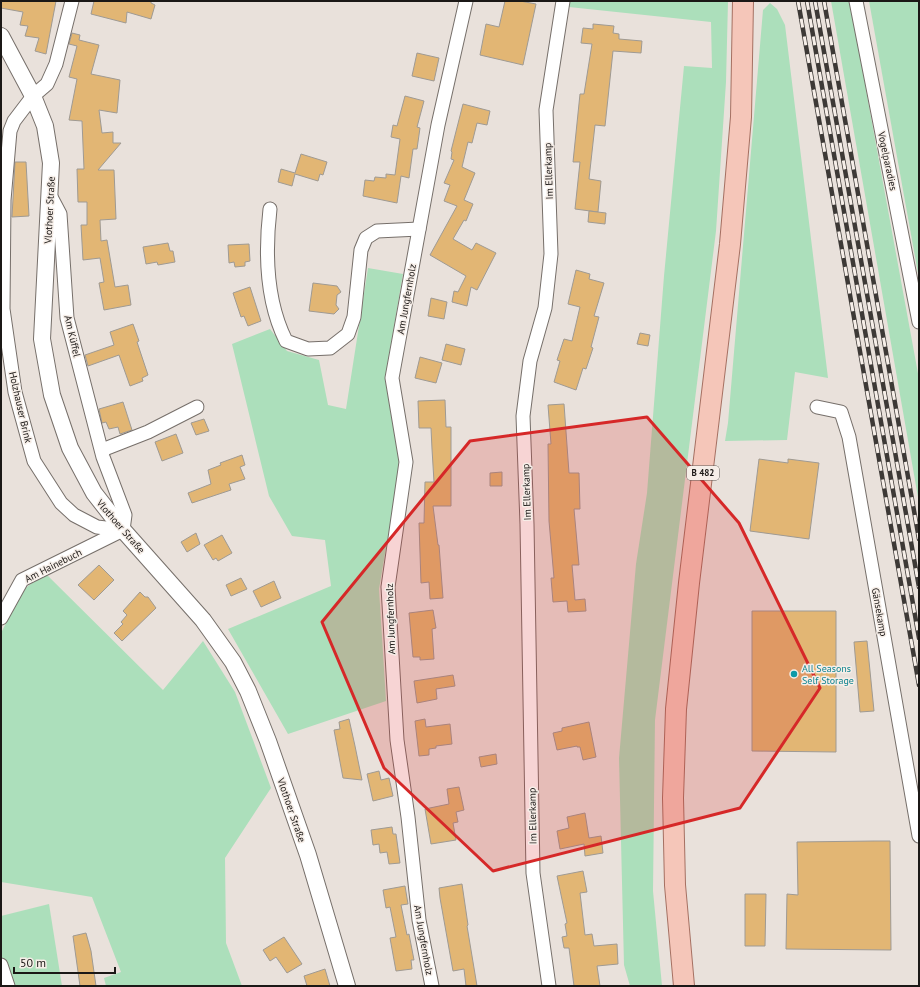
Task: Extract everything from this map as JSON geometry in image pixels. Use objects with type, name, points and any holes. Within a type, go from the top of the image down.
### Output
[{"type":"main road","name":"B 482","points":[[684,986],[675,885],[673,798],[676,709],[689,583],[730,244],[741,117],[743,1]]},
{"type":"street","name":"Holzhauser Brink","points":[[72,1],[56,64],[47,84],[33,96],[14,121],[10,131],[2,199],[2,309],[15,392],[34,461],[61,503],[74,514],[97,527],[123,530]]},
{"type":"street","name":"Am Jungfernholz","points":[[432,986],[419,920],[408,817],[397,740],[388,587],[406,462],[392,378],[438,125],[466,1]]},
{"type":"street","name":"Im Ellerkamp","points":[[549,986],[533,873],[528,532],[523,416],[530,361],[545,308],[549,278],[551,254],[546,110],[563,1]]},
{"type":"street","name":"Vogelparadies","points":[[856,1],[919,322]]},
{"type":"street","name":"Vlothoer Straße","points":[[1,36],[33,96],[45,126],[50,156],[51,197],[42,339],[52,395],[70,448],[94,493],[123,530],[203,620],[233,662],[245,685],[268,741],[308,855],[347,986]]},
{"type":"street","name":"Am Küffel","points":[[51,197],[60,214],[67,318],[102,450],[125,515],[123,530]]},
{"type":"street","points":[[270,209],[266,248],[268,276],[278,326],[286,341],[308,349],[330,348],[348,334],[354,316],[360,250],[366,238],[377,231],[419,229]]},
{"type":"street","points":[[102,450],[148,432],[197,407]]},
{"type":"street","name":"Gänsekamp","points":[[817,407],[841,412],[849,436],[919,836]]},
{"type":"street","name":"Am Hainebuch","points":[[1,618],[22,580],[123,530]]},
{"type":"street","points":[[1,965],[8,986]]},
{"type":"highlighted area","points":[[647,417],[739,523],[820,688],[740,808],[493,871],[384,768],[322,622],[470,441]]},
{"type":"green space","points":[[570,1],[728,1],[726,82],[716,231],[655,720],[653,891],[662,986],[630,986],[624,965],[619,758],[636,564],[647,493],[664,276],[684,66],[712,68],[711,22],[569,7]]},
{"type":"green space","points":[[831,1],[855,1],[866,90],[919,379],[919,503]]},
{"type":"green space","points":[[869,1],[919,1],[919,279]]},
{"type":"green space","points":[[770,3],[777,9],[785,25],[828,378],[795,372],[787,440],[725,441],[728,423],[763,10]]},
{"type":"green space","points":[[368,268],[403,274],[385,379],[400,466],[379,589],[386,701],[288,734],[228,629],[331,586],[325,540],[292,536],[269,496],[232,344],[270,329],[287,351],[319,360],[328,405],[346,409]]},
{"type":"green space","points":[[45,573],[163,690],[203,641],[235,692],[271,788],[225,858],[226,943],[242,986],[106,986],[104,978],[121,972],[92,897],[1,882],[1,633],[23,590]]},
{"type":"green space","points":[[49,904],[62,986],[10,986],[1,961],[1,916]]},
{"type":"building","points":[[1,1],[56,1],[46,54],[35,51],[39,38],[25,36],[28,26],[20,25],[23,12],[1,8]]},
{"type":"building","points":[[94,1],[151,1],[151,3],[155,5],[151,19],[127,12],[126,23],[91,14]]},
{"type":"building","points":[[505,1],[520,1],[536,4],[523,65],[480,55],[486,24],[499,27]]},
{"type":"building","points":[[593,24],[614,26],[613,33],[619,34],[619,39],[642,41],[641,53],[613,51],[605,126],[595,125],[589,179],[601,181],[598,212],[575,209],[580,162],[573,162],[580,94],[584,94],[592,44],[581,43],[583,28],[593,29]]},
{"type":"building","points":[[72,33],[80,35],[79,40],[99,45],[91,74],[120,80],[117,113],[99,110],[102,133],[113,132],[113,143],[121,143],[98,170],[114,170],[116,219],[100,220],[101,241],[107,240],[115,287],[128,285],[131,305],[104,310],[99,283],[104,282],[100,258],[83,260],[81,225],[87,225],[87,202],[78,202],[77,169],[84,169],[82,121],[69,120],[77,79],[69,77],[77,46],[69,44]]},
{"type":"building","points":[[417,53],[439,58],[434,81],[412,76]]},
{"type":"building","points":[[405,96],[424,101],[417,127],[420,128],[417,149],[413,149],[409,178],[401,176],[397,203],[363,196],[365,180],[374,181],[375,177],[386,178],[386,174],[395,175],[400,139],[391,137],[393,125],[397,126]]},
{"type":"building","points":[[463,104],[490,111],[487,125],[477,123],[472,143],[468,142],[462,167],[475,173],[464,200],[473,204],[466,221],[464,220],[453,239],[472,250],[476,243],[496,253],[477,290],[471,287],[467,306],[452,302],[454,291],[458,292],[466,276],[430,255],[457,206],[444,201],[450,185],[444,183],[454,160],[451,159],[451,151]]},
{"type":"building","points":[[301,154],[327,162],[323,175],[320,174],[318,181],[295,174],[292,186],[278,182],[281,169],[295,173]]},
{"type":"building","points":[[15,162],[26,162],[29,216],[12,217]]},
{"type":"building","points":[[589,211],[606,213],[605,224],[588,222]]},
{"type":"building","points":[[168,243],[170,251],[173,251],[175,262],[158,265],[157,262],[146,264],[143,247]]},
{"type":"building","points":[[249,244],[250,261],[245,262],[245,266],[235,267],[234,262],[229,263],[228,245]]},
{"type":"building","points":[[576,270],[590,274],[589,279],[604,283],[594,316],[599,317],[591,347],[593,348],[586,369],[583,368],[576,390],[554,382],[560,361],[557,360],[564,339],[572,341],[580,307],[568,304]]},
{"type":"building","points":[[313,283],[337,286],[341,292],[337,295],[336,305],[339,309],[334,314],[309,311]]},
{"type":"building","points":[[250,287],[261,321],[248,326],[244,316],[241,317],[233,293]]},
{"type":"building","points":[[431,298],[447,302],[444,319],[428,316]]},
{"type":"building","points":[[133,324],[139,341],[137,342],[148,375],[142,378],[143,381],[130,386],[119,355],[88,366],[85,355],[114,345],[110,332]]},
{"type":"building","points":[[640,333],[650,335],[648,346],[637,344]]},
{"type":"building","points":[[446,344],[465,349],[461,365],[442,360]]},
{"type":"building","points":[[420,357],[442,363],[436,383],[415,378]]},
{"type":"building","points":[[445,400],[446,427],[451,427],[451,506],[433,506],[439,545],[443,598],[430,599],[429,582],[421,583],[419,523],[424,523],[425,482],[434,482],[431,428],[419,428],[418,401]]},
{"type":"building","points":[[123,402],[132,430],[120,434],[118,427],[109,429],[106,422],[102,423],[99,409]]},
{"type":"building","points":[[564,404],[569,473],[579,473],[580,509],[574,509],[579,565],[572,565],[575,600],[585,599],[586,611],[568,612],[567,601],[553,602],[551,578],[554,578],[549,521],[548,444],[551,444],[548,405]]},
{"type":"building","points":[[204,419],[209,431],[196,435],[191,423]]},
{"type":"building","points":[[176,434],[183,453],[162,461],[155,442]]},
{"type":"building","points":[[242,455],[245,465],[240,467],[245,479],[229,484],[231,490],[192,503],[188,493],[211,484],[208,470],[221,465],[220,463]]},
{"type":"building","points":[[759,459],[788,463],[788,459],[819,463],[809,539],[750,531]]},
{"type":"building","points":[[502,472],[502,486],[490,486],[490,473]]},
{"type":"building","points":[[196,533],[200,544],[187,552],[181,542]]},
{"type":"building","points":[[222,535],[232,553],[218,561],[216,558],[213,560],[204,545]]},
{"type":"building","points":[[99,565],[114,580],[94,600],[78,585]]},
{"type":"building","points":[[241,578],[247,589],[231,596],[226,585]]},
{"type":"building","points":[[274,581],[281,598],[261,607],[253,591]]},
{"type":"building","points":[[140,592],[145,597],[148,597],[156,608],[122,641],[114,633],[123,624],[121,622],[127,615],[123,611]]},
{"type":"building","points":[[433,610],[436,628],[432,629],[434,659],[420,660],[420,657],[413,657],[409,613]]},
{"type":"building","name":"All Seasons Self Storage","points":[[752,611],[836,611],[836,752],[752,751]]},
{"type":"building","points":[[867,641],[874,711],[860,712],[854,642]]},
{"type":"building","points":[[453,675],[455,686],[436,689],[437,699],[417,703],[414,681]]},
{"type":"building","points":[[349,719],[362,780],[343,778],[334,730],[340,729],[339,722]]},
{"type":"building","points":[[425,719],[426,727],[450,724],[452,744],[436,746],[436,748],[429,749],[429,755],[419,756],[415,721]]},
{"type":"building","points":[[589,722],[596,757],[583,760],[580,747],[577,746],[557,750],[553,733],[562,731],[562,728]]},
{"type":"building","points":[[496,754],[497,764],[481,767],[479,757]]},
{"type":"building","points":[[379,771],[381,780],[389,778],[393,796],[373,801],[367,774]]},
{"type":"building","points":[[459,787],[464,810],[456,812],[458,822],[453,823],[456,840],[431,844],[425,809],[449,804],[447,789]]},
{"type":"building","points":[[585,813],[589,838],[601,836],[603,853],[585,856],[584,844],[560,849],[557,831],[569,828],[567,817]]},
{"type":"building","points":[[392,827],[393,834],[396,834],[400,863],[389,864],[387,852],[380,853],[379,844],[373,845],[371,830]]},
{"type":"building","points":[[890,841],[891,950],[786,949],[787,894],[798,895],[797,842]]},
{"type":"building","points":[[583,871],[587,892],[580,893],[585,935],[592,934],[594,946],[617,944],[618,964],[597,966],[600,986],[574,986],[569,948],[564,948],[562,937],[567,936],[565,924],[567,923],[557,876]]},
{"type":"building","points":[[462,884],[477,986],[466,986],[464,969],[453,971],[440,898],[439,888]]},
{"type":"building","points":[[405,886],[408,904],[401,905],[414,960],[411,960],[412,969],[396,971],[390,938],[396,937],[390,907],[386,908],[383,890]]},
{"type":"building","points":[[745,894],[766,894],[765,946],[745,946]]},
{"type":"building","points":[[86,933],[91,951],[96,986],[80,986],[73,936]]},
{"type":"building","points":[[284,937],[302,964],[287,973],[276,957],[270,961],[263,950]]},
{"type":"building","points":[[325,969],[330,986],[307,986],[304,976]]},
{"type":"railway","points":[[798,1],[919,685]]},
{"type":"railway","points":[[807,1],[919,638]]},
{"type":"railway","points":[[815,1],[919,587]]},
{"type":"railway","points":[[824,1],[919,539]]},
{"type":"place","name":"All Seasons Self Storage","points":[[794,674]]}]
